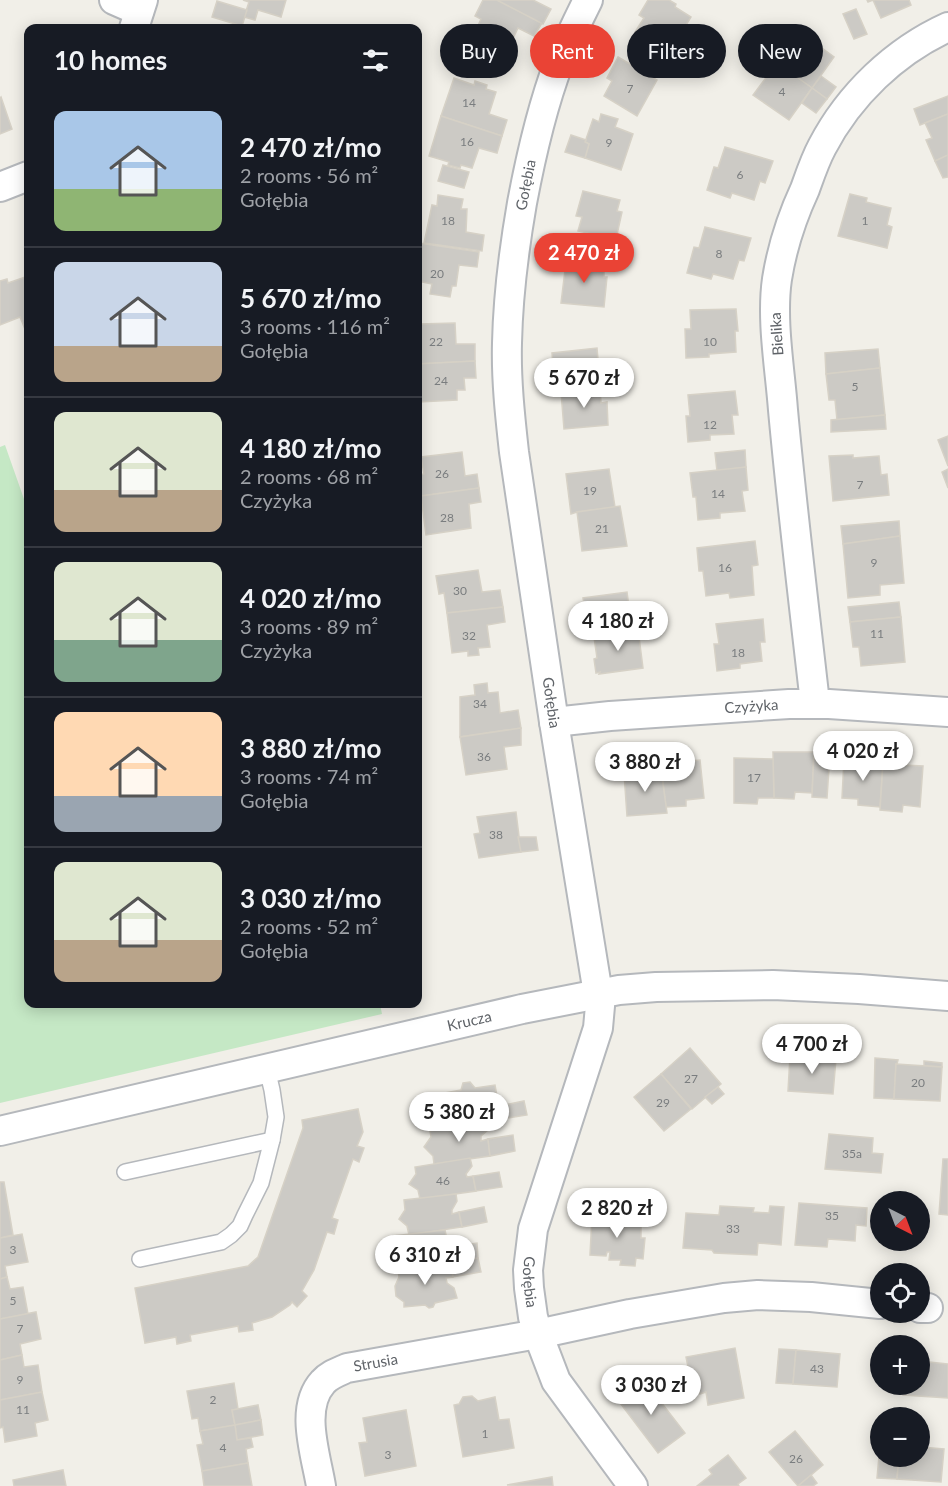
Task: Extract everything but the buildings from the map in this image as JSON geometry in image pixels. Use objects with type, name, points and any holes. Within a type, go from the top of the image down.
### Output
[{"type":"street","name":"Gołębia","points":[[588,0],[558,65],[528,170],[511,273],[506,345],[509,407],[554,722],[600,1006],[598,1028],[533,1229],[528,1270],[533,1317],[556,1381],[633,1486]]},
{"type":"street","name":"Bielika","points":[[815,703],[790,484],[776,330],[777,280],[783,251],[798,203],[822,147],[838,122],[881,70],[919,43],[948,27]]},
{"type":"street","points":[[0,187],[24,178]]},
{"type":"street","name":"Czyżyka","points":[[554,722],[622,715],[815,703],[948,712]]},
{"type":"street","name":"Krucza","points":[[0,1131],[598,993],[656,987],[750,985],[859,989],[948,996]]},
{"type":"street","points":[[538,1334],[630,1314],[724,1298],[758,1295],[792,1296],[870,1303]]},
{"type":"street","name":"Strusia","points":[[321,1486],[310,1424],[310,1409],[314,1395],[322,1382],[347,1368],[538,1334]]},
{"type":"lane","points":[[140,1259],[221,1242],[240,1226],[261,1183],[276,1117],[267,1069]]},
{"type":"lane","points":[[125,1172],[272,1140]]},
{"type":"green space","points":[[5,445],[24,499],[24,1008],[381,1008],[382,1014],[0,1103],[0,447]]}]
